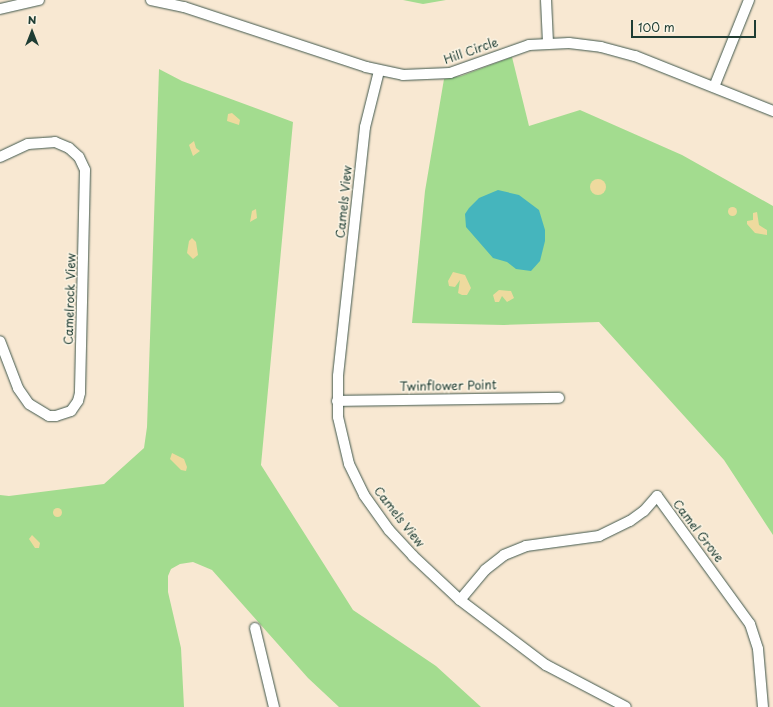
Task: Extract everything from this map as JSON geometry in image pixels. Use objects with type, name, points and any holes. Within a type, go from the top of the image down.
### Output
[{"type":"street","points":[[0,9],[39,0]]},
{"type":"street","name":"Hill Circle","points":[[152,0],[206,13],[379,71],[418,76],[450,73],[514,50],[548,43],[585,44],[617,51],[714,87],[773,111]]},
{"type":"street","points":[[546,0],[548,43]]},
{"type":"street","points":[[714,87],[749,0]]},
{"type":"street","name":"Camels View","points":[[379,71],[365,128],[337,401],[344,448],[364,495],[389,530],[413,556],[460,600],[546,665],[626,707]]},
{"type":"street","name":"Camelrock View","points":[[0,157],[28,144],[55,142],[69,148],[79,157],[85,170],[80,393],[78,401],[71,411],[56,416],[49,416],[29,404],[18,388],[0,341]]},
{"type":"street","name":"Twinflower Point","points":[[337,401],[559,398]]},
{"type":"street","name":"Camel Grove","points":[[460,600],[485,570],[504,555],[526,546],[587,539],[607,533],[644,511],[657,496],[750,624],[758,649],[763,707]]},
{"type":"street","points":[[255,628],[274,707]]},
{"type":"green space","points":[[403,0],[446,0],[423,4]]},
{"type":"green space","points":[[512,57],[529,126],[580,110],[682,155],[773,206],[773,535],[724,460],[599,322],[504,325],[412,323],[425,191],[444,79],[461,76]]},
{"type":"green space","points":[[159,69],[182,81],[293,122],[261,465],[353,610],[436,666],[481,707],[339,707],[308,678],[212,570],[193,562],[180,564],[171,569],[168,576],[168,592],[181,648],[184,707],[0,707],[0,495],[9,496],[104,484],[144,448],[147,427]]},
{"type":"sand","points":[[232,113],[240,120],[239,125],[227,121],[228,114]]},
{"type":"sand","points":[[194,141],[196,148],[200,151],[193,156],[189,145]]},
{"type":"sand","points":[[598,179],[605,184],[606,187],[601,194],[598,195],[591,190],[590,187],[595,180]]},
{"type":"sand","points":[[732,206],[737,211],[732,216],[727,211]]},
{"type":"sand","points":[[256,209],[257,218],[250,222],[252,211]]},
{"type":"sand","points":[[757,212],[759,225],[767,230],[767,235],[755,233],[747,224],[747,221],[753,220],[753,213]]},
{"type":"sand","points":[[192,238],[196,242],[198,255],[193,259],[187,253],[189,241]]},
{"type":"sand","points":[[453,272],[465,275],[471,288],[467,295],[458,293],[460,280],[455,287],[449,286],[448,281]]},
{"type":"sand","points":[[499,290],[511,291],[514,298],[507,302],[502,296],[499,302],[495,302],[493,295]]},
{"type":"sand","points":[[172,453],[184,459],[187,467],[186,471],[181,470],[170,459]]},
{"type":"sand","points":[[57,507],[62,512],[57,517],[52,512]]},
{"type":"sand","points":[[32,535],[40,543],[39,548],[35,548],[29,539]]},
{"type":"water","points":[[498,190],[519,195],[539,210],[545,230],[545,241],[540,261],[531,271],[516,269],[507,262],[493,258],[466,227],[465,214],[469,208],[479,198]]}]
